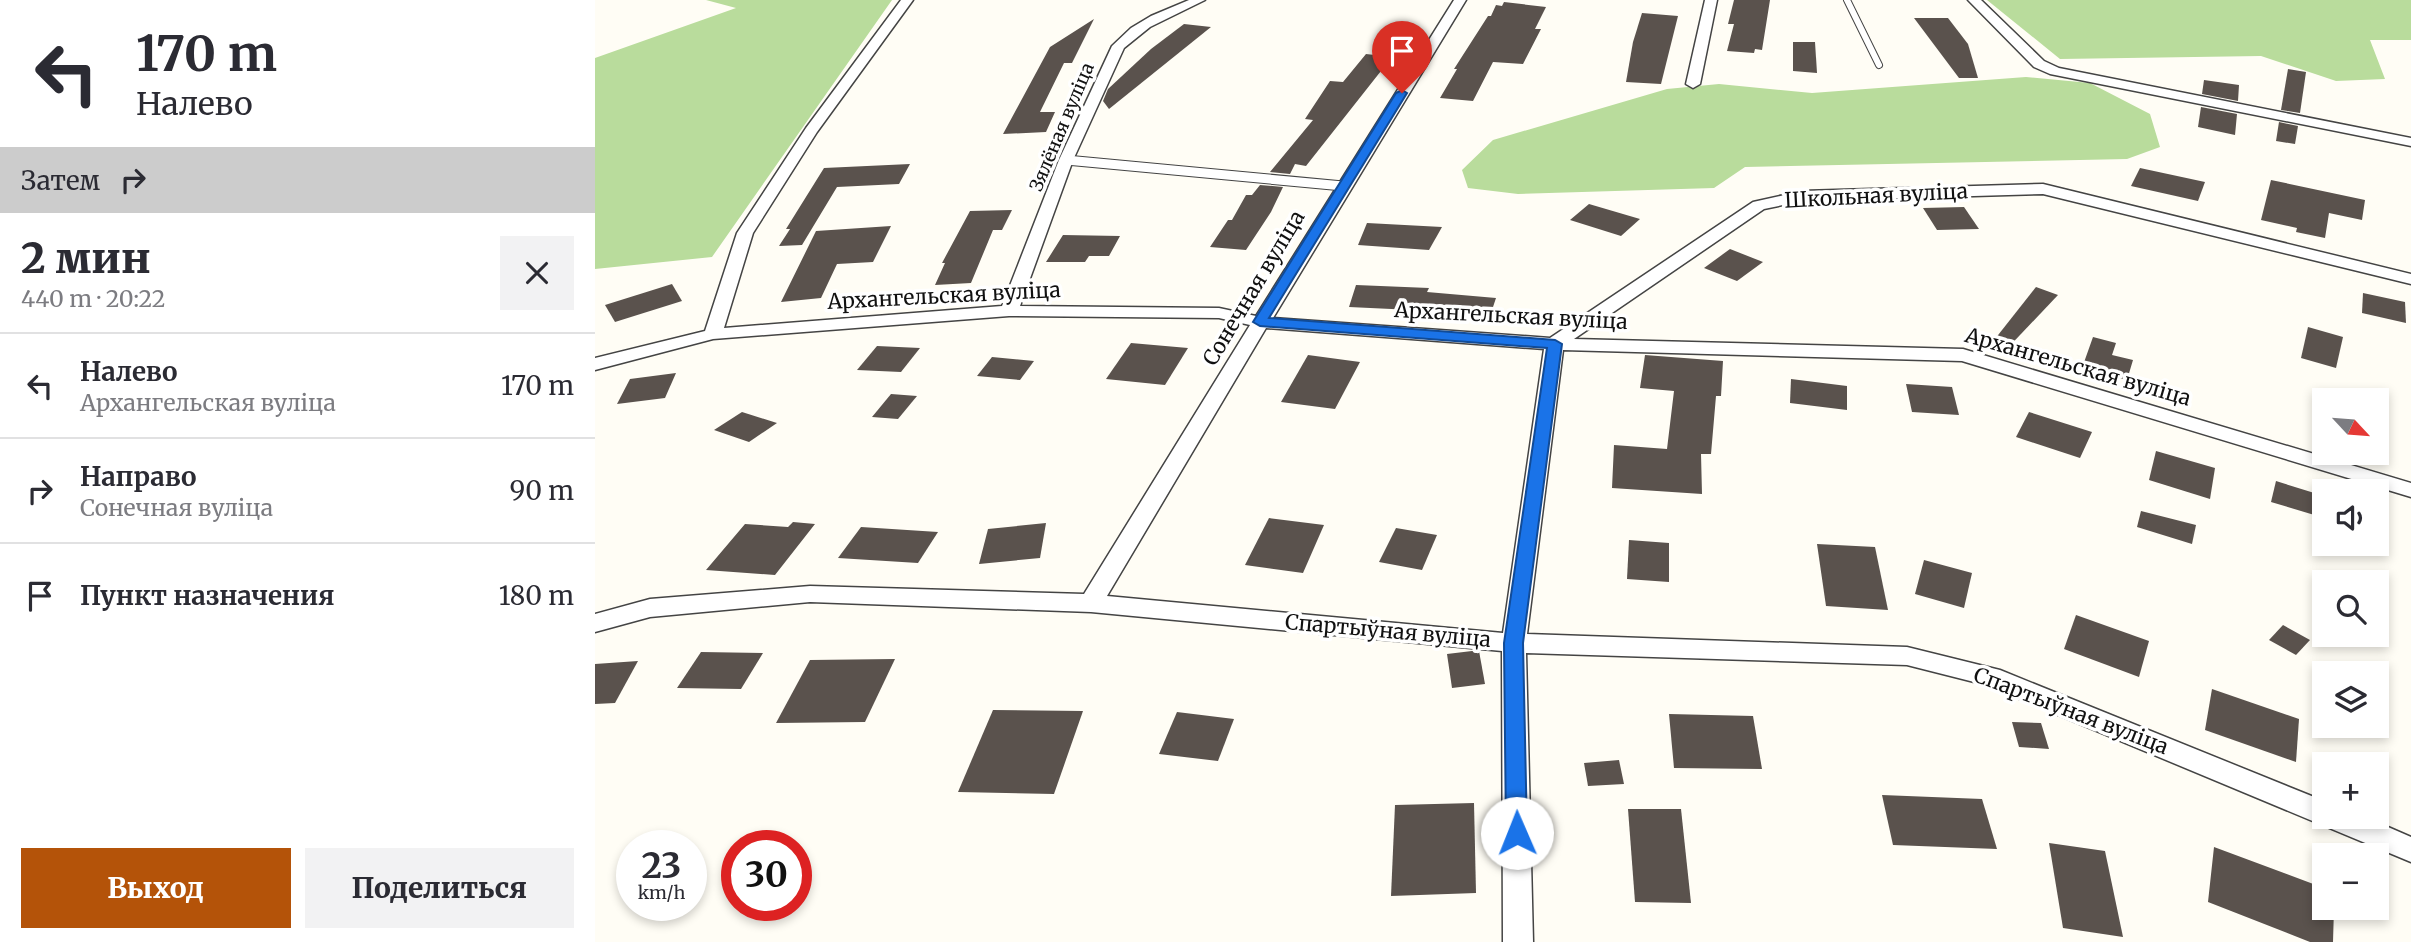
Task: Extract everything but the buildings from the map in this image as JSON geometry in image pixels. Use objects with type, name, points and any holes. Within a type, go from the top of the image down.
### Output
[{"type":"street","points":[[712,334],[745,233],[811,131],[907,0]]},
{"type":"street","name":"Зялёная вуліца","points":[[1009,311],[1066,160],[1118,46],[1131,33],[1158,17],[1199,0]]},
{"type":"street","name":"Сонечная вуліца","points":[[1091,603],[1343,186],[1460,0]]},
{"type":"street","points":[[1693,84],[1711,0]]},
{"type":"street","points":[[1974,0],[2039,64],[2055,71],[2411,142]]},
{"type":"street","name":"Школьная вуліца","points":[[1555,344],[1759,205],[1802,196],[2043,189],[2411,279]]},
{"type":"street","name":"Архангельская вуліца","points":[[595,364],[712,334],[1009,311],[1219,313],[1260,322],[1555,344],[1963,355],[2411,490]]},
{"type":"street","points":[[1518,942],[1514,643],[1555,344]]},
{"type":"street","name":"Спартыўная вуліца","points":[[595,622],[650,608],[810,594],[1091,603],[1514,643],[1906,656],[1991,677],[2312,808]]},
{"type":"street","points":[[2363,829],[2411,850]]},
{"type":"lane","points":[[1847,0],[1879,65]]},
{"type":"lane","points":[[1066,160],[1343,186]]},
{"type":"green space","points":[[706,0],[892,0],[712,257],[595,269],[595,58],[736,8]]},
{"type":"green space","points":[[1987,0],[2411,0],[2411,40],[2370,40],[2385,79],[2336,81],[2261,56],[2060,59]]},
{"type":"green space","points":[[2026,77],[2090,83],[2150,114],[2160,147],[2127,159],[1745,167],[1714,188],[1518,194],[1468,188],[1462,170],[1493,140],[1667,89],[1719,84],[1812,93]]},
{"type":"route","points":[[1402,93],[1260,322],[1555,344],[1514,643],[1517,833]]}]
